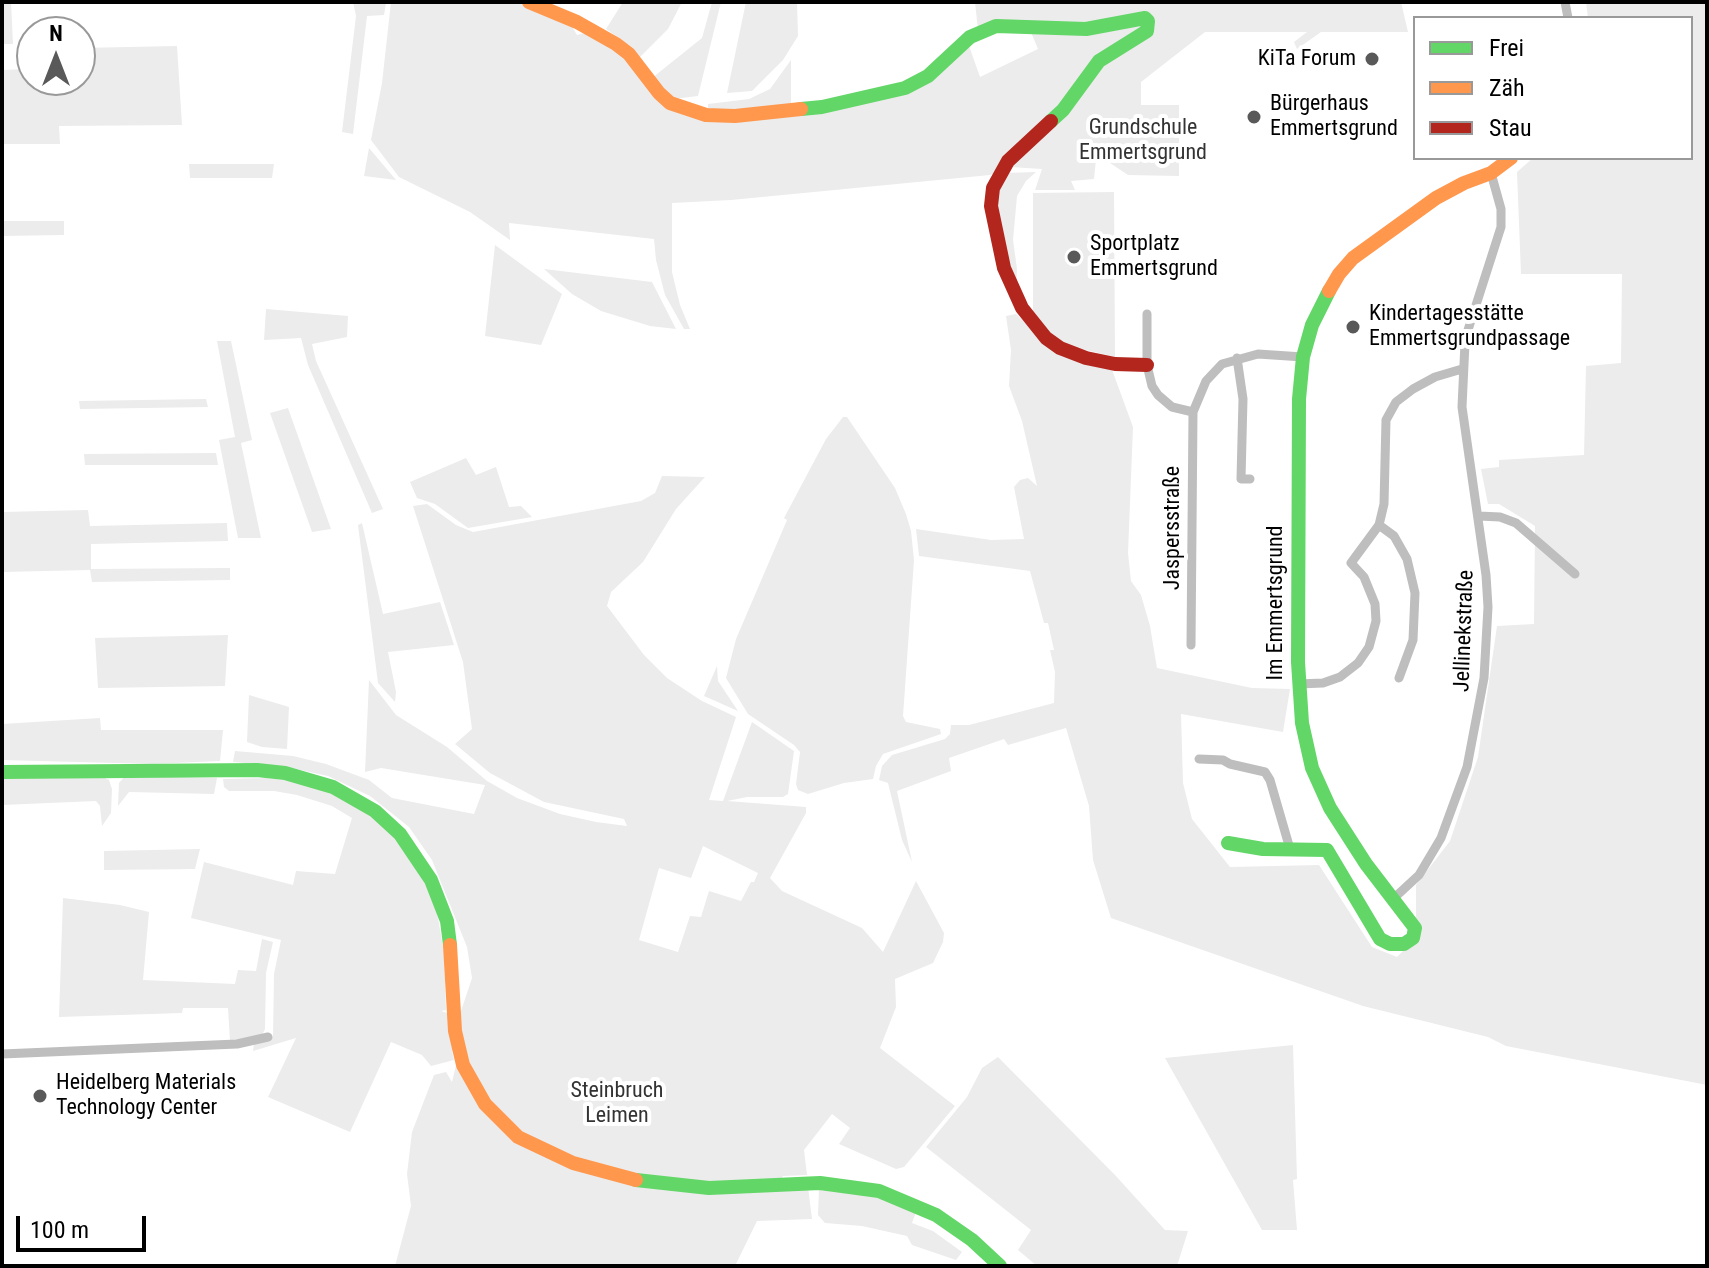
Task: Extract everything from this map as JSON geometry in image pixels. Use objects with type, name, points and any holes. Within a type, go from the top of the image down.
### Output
[{"type":"street","points":[[529,2],[577,22],[616,44],[629,54],[670,103],[706,115],[735,116],[822,107],[905,88],[928,76],[970,37],[996,26],[1086,29],[1145,18],[1148,21],[1147,31],[1099,61],[1063,110],[1008,161],[993,188],[991,206],[1004,268],[1016,297],[1046,338],[1060,348],[1086,358],[1115,364],[1147,365]]},
{"type":"street","name":"Im Emmertsgrund","points":[[1228,843],[1263,849],[1329,851],[1377,935],[1386,943],[1404,944],[1413,938],[1415,928],[1340,826],[1318,783],[1305,738],[1298,689],[1298,410],[1303,357],[1312,325],[1323,302],[1339,274],[1353,258],[1436,198],[1491,173],[1508,160]]},
{"type":"street","points":[[1468,330],[1501,227],[1501,209],[1491,173]]},
{"type":"street","points":[[1147,314],[1147,365],[1152,386],[1172,407],[1193,412]]},
{"type":"street","name":"Jellinekstraße","points":[[1393,899],[1419,875],[1433,855],[1458,794],[1472,746],[1484,678],[1486,575],[1465,436],[1462,369],[1465,343]]},
{"type":"street","points":[[1250,479],[1241,479],[1243,399],[1237,358],[1274,353],[1303,357]]},
{"type":"street","name":"Jaspersstraße","points":[[1191,645],[1193,412],[1214,370],[1237,358]]},
{"type":"street","points":[[1298,689],[1340,677],[1358,663],[1369,647],[1376,621],[1375,604],[1364,577],[1351,563],[1379,525],[1384,504],[1387,414],[1396,402],[1413,389],[1435,377],[1462,369]]},
{"type":"street","points":[[1479,516],[1500,517],[1516,523],[1575,574]]},
{"type":"street","points":[[1379,525],[1394,536],[1407,559],[1415,593],[1413,640],[1399,678]]},
{"type":"street","points":[[1199,759],[1223,760],[1265,772],[1290,849]]},
{"type":"street","points":[[2,772],[237,770],[285,773],[333,787],[375,811],[412,849],[431,880],[447,921],[455,1031],[463,1065],[485,1104],[507,1128],[529,1143],[573,1163],[628,1179],[692,1188],[834,1184],[896,1196],[955,1227],[1000,1266]]},
{"type":"street","points":[[2,1054],[237,1044],[268,1037]]},
{"type":"green space","points":[[2,2],[11,2],[13,44],[2,44]]},
{"type":"green space","points":[[353,2],[386,3],[384,15],[367,16],[353,134],[342,132],[356,16]]},
{"type":"green space","name":"Grundschule Emmertsgrund","points":[[391,2],[522,2],[570,23],[577,35],[589,32],[605,42],[692,117],[882,100],[968,43],[980,77],[1038,49],[1030,30],[978,30],[975,2],[1401,2],[1408,32],[1321,32],[1297,49],[1294,42],[1307,32],[1205,32],[1141,82],[1141,105],[1179,105],[1179,176],[1128,175],[1110,163],[1096,159],[1094,179],[1071,181],[1075,190],[1035,190],[1042,169],[1010,167],[990,175],[672,203],[672,272],[690,329],[684,329],[665,295],[654,239],[509,223],[510,240],[470,212],[399,177],[371,140],[382,83]]},
{"type":"green space","points":[[623,2],[682,2],[668,29],[638,59],[622,40],[606,29]]},
{"type":"green space","points":[[712,2],[721,2],[698,96],[674,99],[652,78],[702,38]]},
{"type":"green space","points":[[746,2],[797,2],[798,36],[783,60],[752,91],[727,93]]},
{"type":"green space","points":[[1586,2],[1707,2],[1707,1085],[1506,1046],[1488,1037],[1363,1006],[1111,918],[1093,860],[1089,806],[1066,728],[1008,745],[1004,739],[949,758],[951,771],[897,791],[912,862],[902,840],[888,783],[879,780],[882,766],[892,755],[945,739],[950,734],[951,725],[969,725],[1054,703],[1055,672],[1050,650],[1054,650],[1030,571],[919,556],[916,529],[991,540],[1024,539],[1014,487],[1020,480],[1028,478],[1037,486],[1022,421],[1009,386],[1011,350],[1006,316],[1016,314],[1059,354],[1111,367],[1133,427],[1128,553],[1131,581],[1141,595],[1157,668],[1252,688],[1290,689],[1283,732],[1181,714],[1183,783],[1192,819],[1230,867],[1319,865],[1372,947],[1397,957],[1416,938],[1416,885],[1450,841],[1478,757],[1497,626],[1534,624],[1535,526],[1499,504],[1488,504],[1481,469],[1499,467],[1499,460],[1584,455],[1586,366],[1621,363],[1622,274],[1521,274],[1517,172],[1531,160],[1693,160],[1693,16],[1588,16]]},
{"type":"green space","points":[[177,46],[182,125],[59,126],[60,144],[2,144],[2,70],[16,70],[16,96],[96,96],[96,48]]},
{"type":"green space","points":[[791,60],[791,107],[708,111],[708,104],[749,99],[770,89]]},
{"type":"green space","points":[[369,148],[396,180],[364,176]]},
{"type":"green space","points":[[189,164],[274,164],[272,178],[190,178]]},
{"type":"green space","points":[[1036,172],[1017,196],[1013,240],[1016,290],[996,196],[1005,173]]},
{"type":"green space","name":"Sportplatz Emmertsgrund","points":[[1114,192],[1115,357],[1069,346],[1033,321],[1033,193]]},
{"type":"green space","points":[[2,221],[64,221],[64,235],[2,236]]},
{"type":"green space","points":[[495,245],[562,294],[541,345],[485,336]]},
{"type":"green space","points":[[544,269],[652,282],[676,329],[650,326],[601,311],[572,294]]},
{"type":"green space","points":[[266,309],[348,316],[347,337],[312,344],[316,361],[383,509],[372,513],[308,365],[301,338],[264,340]]},
{"type":"green space","points":[[217,341],[231,341],[252,440],[241,443],[261,538],[238,538],[219,440],[235,437]]},
{"type":"green space","points":[[206,399],[208,407],[80,409],[79,401]]},
{"type":"green space","points":[[288,408],[331,529],[312,532],[270,413]]},
{"type":"green space","points":[[843,417],[847,417],[895,488],[906,514],[914,560],[903,716],[906,722],[940,729],[941,734],[883,754],[873,779],[844,783],[808,794],[798,790],[796,784],[800,752],[748,714],[726,678],[736,639],[787,520],[784,518],[826,439]]},
{"type":"green space","points":[[216,453],[218,465],[85,465],[84,454]]},
{"type":"green space","points":[[466,458],[476,475],[496,467],[509,507],[521,506],[532,517],[468,528],[435,504],[417,498],[410,482]]},
{"type":"green space","name":"Steinbruch Leimen","points":[[662,476],[705,477],[676,509],[643,562],[611,592],[607,606],[644,655],[667,678],[702,701],[736,717],[709,800],[723,801],[752,722],[794,751],[788,794],[783,797],[747,797],[727,801],[806,807],[806,813],[770,878],[782,891],[862,928],[883,952],[916,881],[944,933],[943,942],[933,963],[895,979],[896,1007],[880,1048],[955,1106],[904,1167],[896,1169],[839,1144],[850,1128],[832,1114],[804,1150],[807,1175],[783,1176],[773,1191],[808,1187],[812,1219],[757,1221],[735,1266],[395,1266],[411,1206],[407,1174],[412,1132],[434,1075],[446,1072],[452,1082],[459,1053],[452,1051],[454,1060],[431,1066],[422,1055],[391,1042],[350,1132],[268,1097],[296,1038],[253,1051],[254,1043],[273,1037],[274,974],[281,940],[191,918],[204,862],[293,885],[296,871],[335,874],[352,818],[332,806],[297,795],[274,791],[229,791],[224,787],[223,779],[267,778],[307,783],[355,803],[396,836],[427,887],[437,913],[444,952],[446,1010],[441,1011],[459,1017],[472,978],[467,947],[432,860],[409,827],[370,796],[328,776],[282,766],[233,762],[235,751],[293,756],[326,764],[369,780],[392,798],[474,814],[485,785],[381,768],[365,772],[369,680],[396,715],[447,747],[487,781],[517,798],[560,814],[627,826],[624,819],[544,802],[490,773],[455,744],[472,729],[463,662],[413,506],[427,504],[456,525],[473,532],[641,501],[655,493]],"holes":[[[703,846],[758,873],[741,901],[709,891],[701,917],[690,916],[678,952],[639,940],[659,868],[691,878]]]},
{"type":"green space","points":[[88,510],[90,526],[227,523],[228,541],[91,544],[91,569],[230,568],[230,580],[92,582],[90,570],[2,572],[2,512]]},
{"type":"green space","points":[[362,523],[383,614],[440,602],[454,645],[388,652],[395,702],[378,683],[358,525]]},
{"type":"green space","points":[[228,635],[225,686],[98,688],[95,638]]},
{"type":"green space","points":[[717,666],[718,681],[738,711],[704,696]]},
{"type":"green space","points":[[249,695],[289,707],[287,749],[247,742]]},
{"type":"green space","points":[[100,718],[101,730],[223,730],[220,761],[153,764],[2,760],[2,724]]},
{"type":"green space","points":[[101,776],[109,780],[112,789],[111,813],[102,826],[100,806],[96,801],[2,805],[3,779]]},
{"type":"green space","points":[[125,776],[217,778],[214,794],[129,792],[118,806],[119,783]]},
{"type":"green space","points":[[200,849],[195,869],[104,870],[104,851]]},
{"type":"green space","points":[[63,898],[149,912],[143,980],[235,984],[238,970],[256,971],[262,939],[273,942],[266,973],[265,1029],[262,1035],[230,1041],[228,1008],[183,1008],[182,1013],[59,1017]]},
{"type":"green space","points":[[1293,1045],[1297,1179],[1293,1180],[1297,1230],[1262,1230],[1165,1058]]},
{"type":"green space","points":[[998,1057],[1165,1230],[1188,1231],[1177,1266],[1037,1266],[1018,1250],[1031,1230],[926,1147],[967,1097],[982,1068]]},
{"type":"green space","points":[[819,1188],[883,1198],[916,1212],[912,1223],[933,1231],[962,1252],[956,1260],[912,1245],[907,1236],[862,1226],[825,1223],[818,1215]]},
{"type":"traffic: fast","points":[[801,109],[905,88],[928,76],[970,37],[996,26],[1086,29],[1145,18],[1148,21],[1147,31],[1099,61],[1063,110],[1051,121]]},
{"type":"traffic: fast","points":[[1228,843],[1263,849],[1327,850],[1380,939],[1390,944],[1404,944],[1413,938],[1415,928],[1366,864],[1330,808],[1312,768],[1302,723],[1298,662],[1299,399],[1303,357],[1312,325],[1329,291]]},
{"type":"traffic: fast","points":[[2,772],[257,770],[285,773],[333,787],[375,811],[400,834],[431,880],[447,921],[450,945]]},
{"type":"traffic: fast","points":[[636,1180],[709,1188],[820,1183],[879,1191],[936,1215],[972,1240],[1000,1266]]},
{"type":"traffic: slow","points":[[529,2],[577,22],[616,44],[629,54],[670,103],[706,115],[735,116],[801,109]]},
{"type":"traffic: slow","points":[[1329,291],[1353,258],[1436,198],[1491,173],[1508,160]]},
{"type":"traffic: slow","points":[[450,945],[455,1031],[463,1065],[485,1104],[518,1137],[573,1163],[636,1180]]},
{"type":"traffic: jam","points":[[1051,121],[1008,161],[993,188],[991,206],[1004,268],[1022,308],[1046,338],[1060,348],[1115,364],[1147,365]]},
{"type":"place","name":"KiTa Forum","points":[[1372,59]]},
{"type":"place","name":"Bürgerhaus Emmertsgrund","points":[[1254,117]]},
{"type":"place","name":"Sportplatz Emmertsgrund","points":[[1074,257]]},
{"type":"place","name":"Kindertagesstätte Emmertsgrundpassage","points":[[1353,327]]},
{"type":"place","name":"Heidelberg Materials Technology Center","points":[[40,1096]]}]
